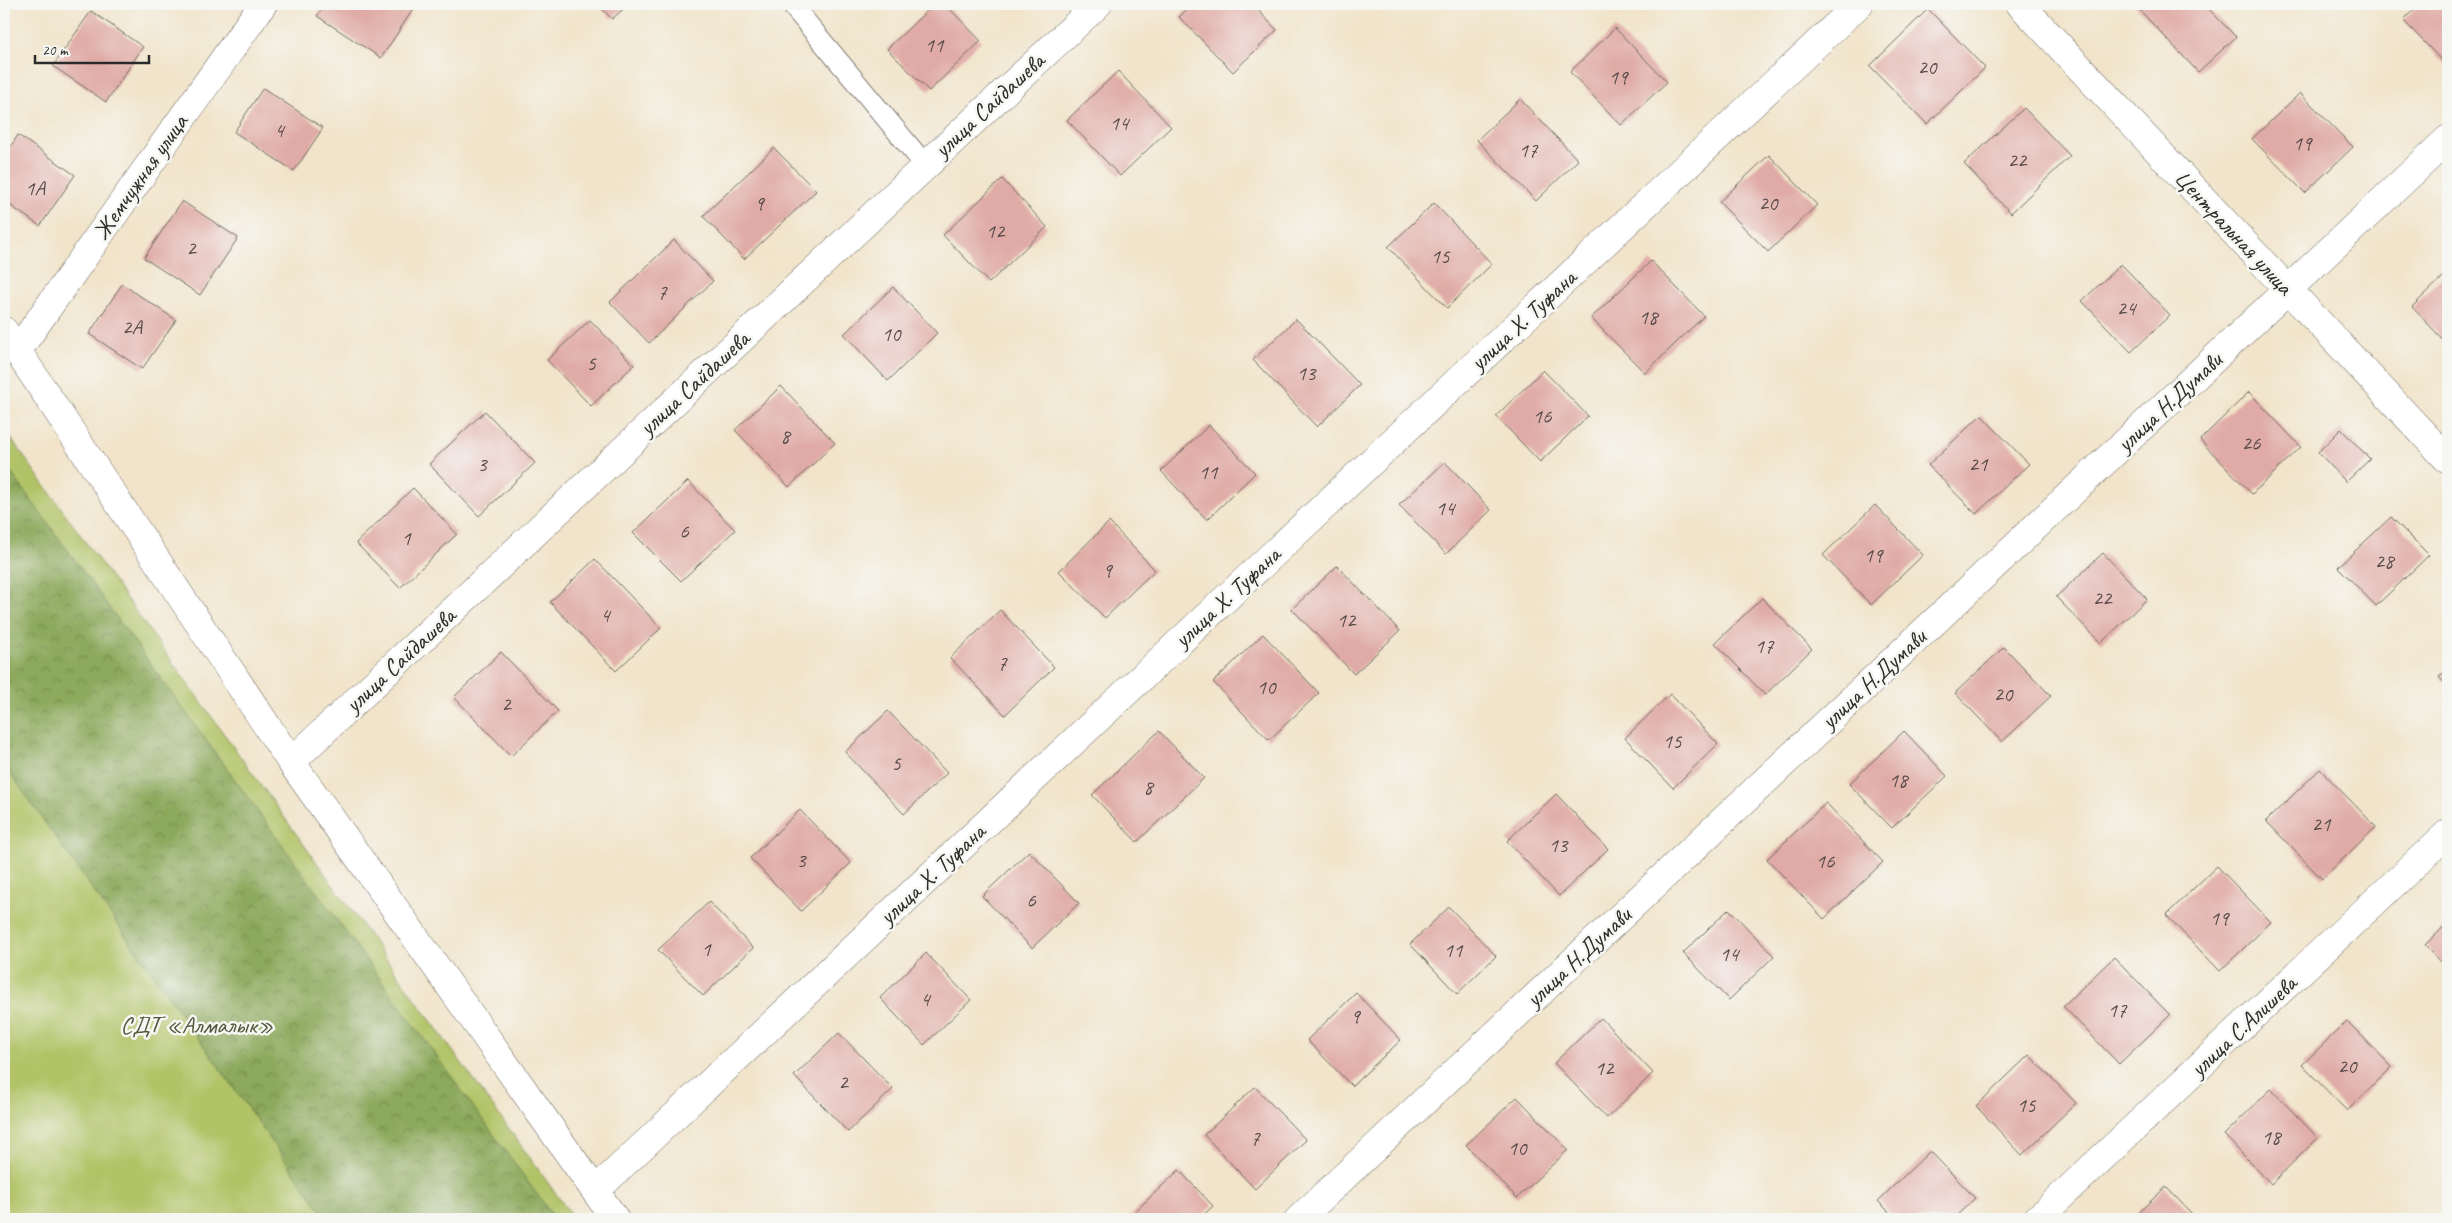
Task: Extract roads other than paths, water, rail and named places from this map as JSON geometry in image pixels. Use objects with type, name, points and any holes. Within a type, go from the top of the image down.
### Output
[{"type":"street","name":"Жемчужная улица","points":[[11,340],[263,4]]},
{"type":"street","name":"улица Сайдашева","points":[[291,762],[1098,4]]},
{"type":"street","name":"улица Х. Туфана","points":[[596,1190],[1859,4]]},
{"type":"street","name":"Центральная улица","points":[[2020,4],[2448,460]]},
{"type":"street","name":"улица Н.Думави","points":[[1299,1219],[2448,139]]},
{"type":"street","points":[[11,340],[291,762],[616,1219]]},
{"type":"street","name":"улица С.Алишева","points":[[2037,1219],[2448,833]]},
{"type":"lane","points":[[791,4],[925,165]]},
{"type":"park label","name":"СДТ «Алмалык»","points":[[197,1025]]}]
